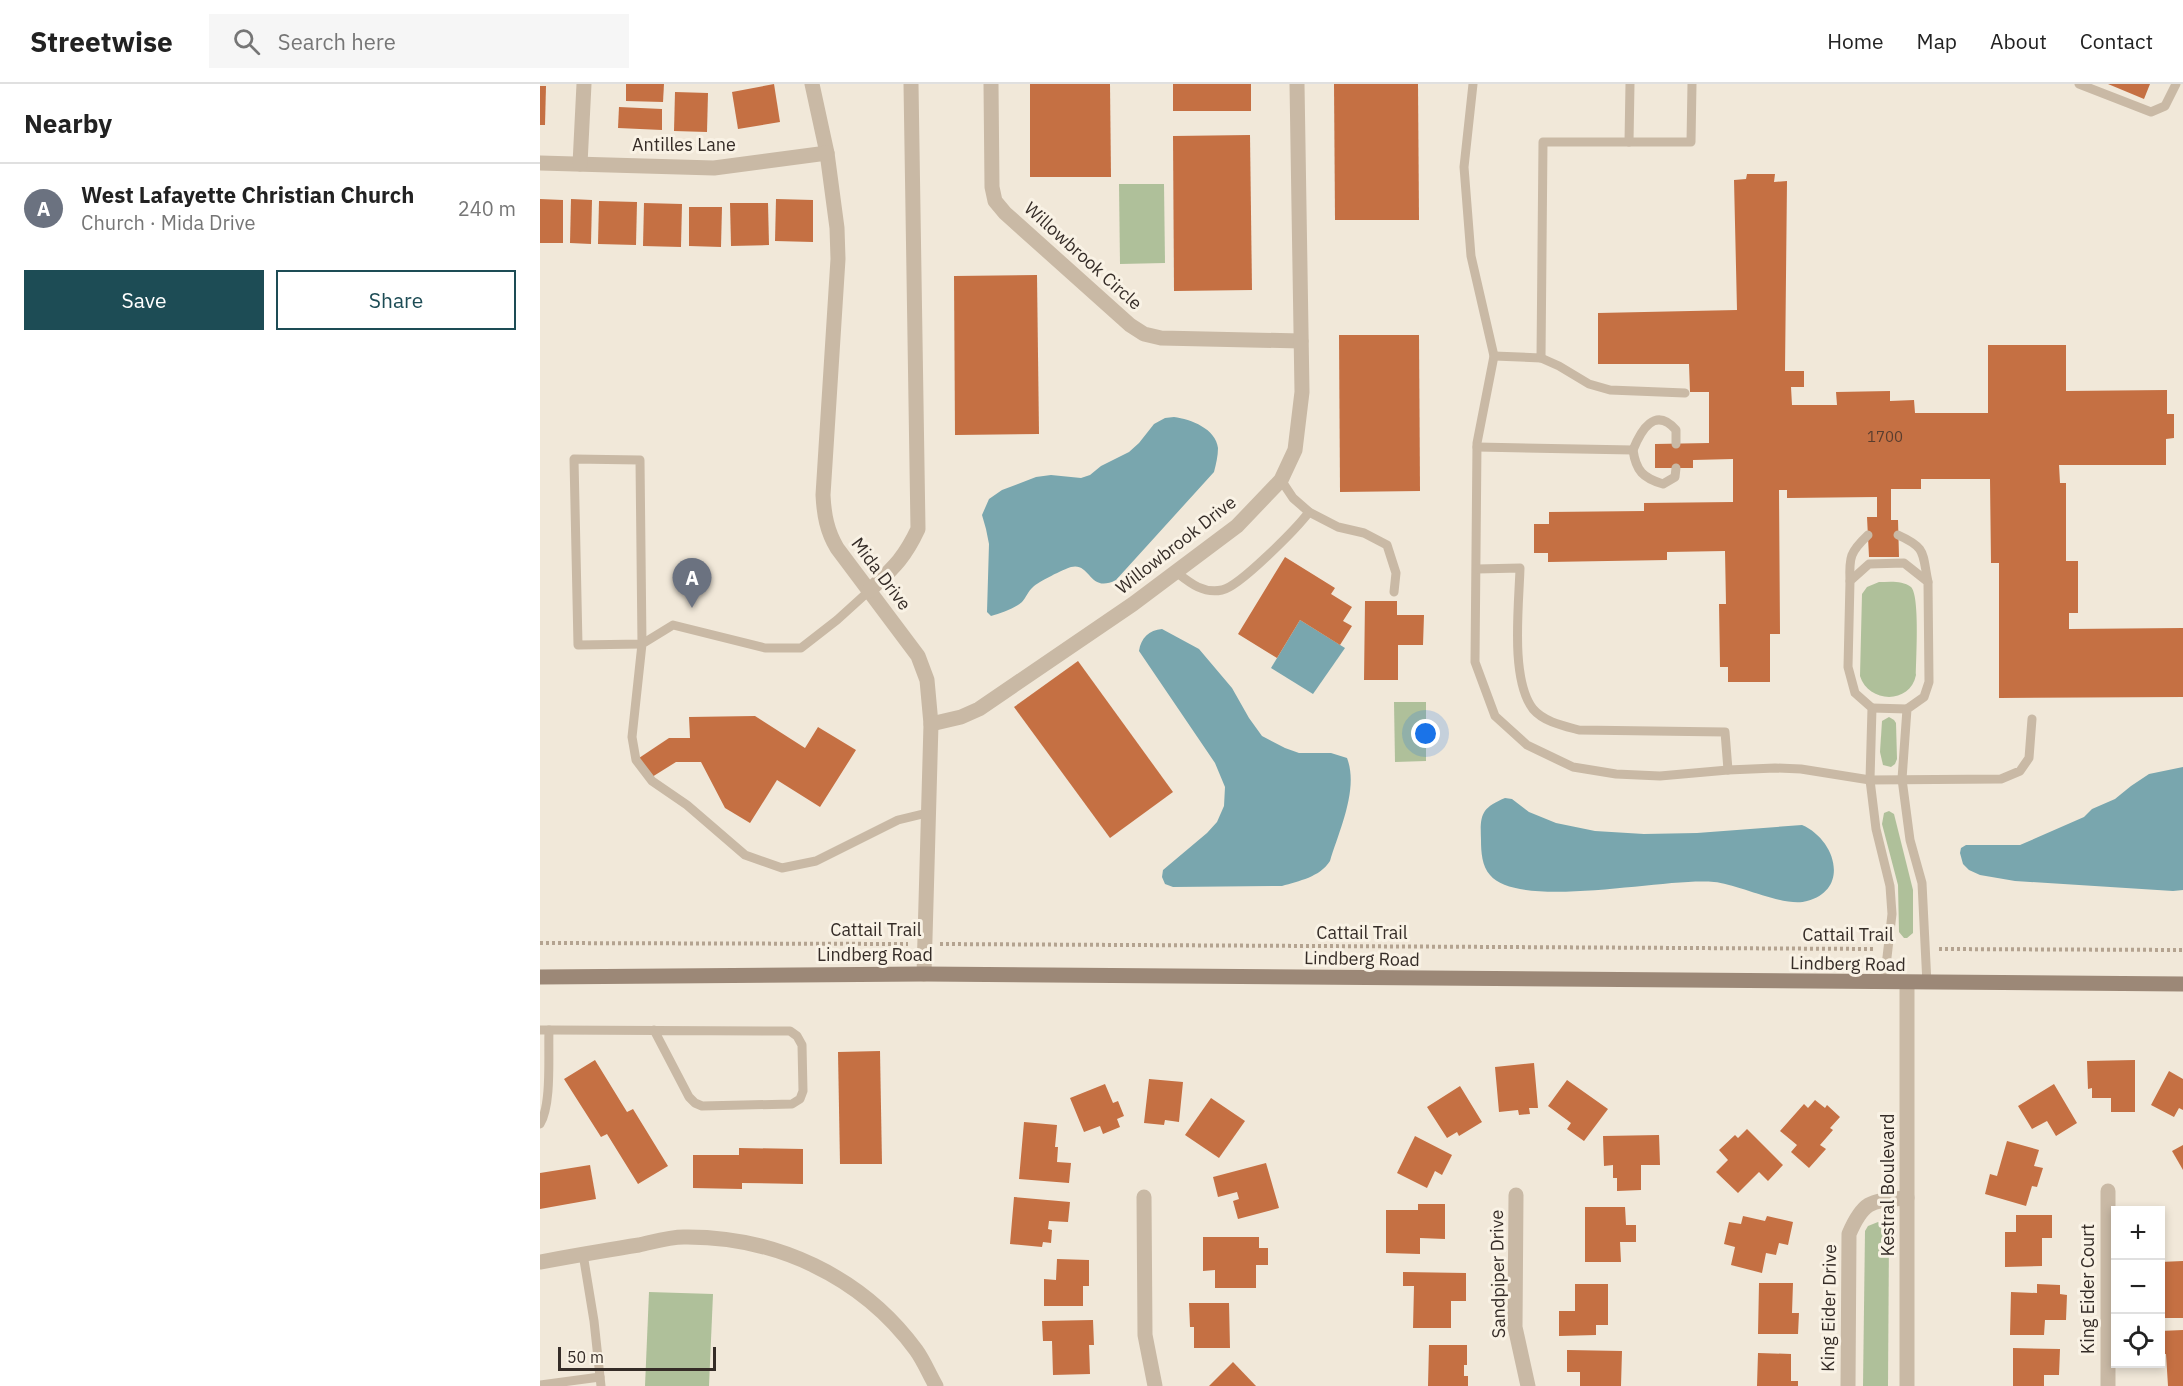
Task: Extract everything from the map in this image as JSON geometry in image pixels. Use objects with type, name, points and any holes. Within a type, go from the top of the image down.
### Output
[{"type":"main road","name":"Lindberg Road","points":[[540,977],[924,975],[1907,984],[2183,984]]},
{"type":"street","points":[[580,164],[584,84]]},
{"type":"street","name":"Mida Drive","points":[[812,84],[827,153],[837,228],[838,259],[822,495],[824,515],[829,534],[837,548],[918,656],[927,680],[931,724],[924,975]]},
{"type":"street","points":[[869,591],[893,569],[907,552],[918,529],[911,84]]},
{"type":"street","name":"Willowbrook Circle","points":[[991,84],[992,187],[995,201],[1005,213],[1130,325],[1144,334],[1161,338],[1301,341]]},
{"type":"street","name":"Willowbrook Drive","points":[[931,724],[961,717],[980,709],[1133,604],[1237,526],[1281,480],[1295,450],[1302,392],[1298,84]]},
{"type":"street","name":"Antilles Lane","points":[[540,163],[731,167],[827,153]]},
{"type":"street","name":"Kestral Boulevard","points":[[1907,984],[1907,1386]]},
{"type":"street","name":"King Eider Court","points":[[2108,1191],[2108,1386]]},
{"type":"street","name":"Sandpiper Drive","points":[[1516,1195],[1515,1327],[1528,1386]]},
{"type":"street","points":[[1144,1197],[1145,1335],[1155,1386]]},
{"type":"street","name":"King Eider Drive","points":[[1848,1386],[1849,1234],[1858,1214],[1874,1201],[1907,1198]]},
{"type":"street","points":[[540,1262],[682,1237],[729,1240],[768,1247],[816,1266],[865,1295],[895,1325],[917,1352],[936,1386]]},
{"type":"lane","points":[[1473,84],[1464,167],[1471,256],[1494,357],[1477,447],[1475,662],[1495,716],[1527,745],[1573,767],[1616,774],[1660,776],[1728,770],[1801,769],[1869,780],[2001,779],[2020,771],[2029,758],[2032,719]]},
{"type":"lane","points":[[1629,142],[1630,84]]},
{"type":"lane","points":[[1541,358],[1543,142],[1691,142],[1692,84]]},
{"type":"lane","points":[[2079,84],[2151,112],[2165,106],[2176,84]]},
{"type":"lane","points":[[1494,357],[1541,358],[1589,384],[1610,390],[1686,393]]},
{"type":"lane","points":[[1676,444],[1676,430],[1670,423],[1661,419],[1648,424],[1639,435],[1633,450],[1635,463],[1647,479],[1663,484],[1675,477],[1676,468]]},
{"type":"lane","points":[[1477,447],[1633,450]]},
{"type":"lane","points":[[869,591],[801,648],[765,648],[673,626],[642,644],[578,645],[574,459],[640,460],[642,644],[632,737],[636,760],[652,781],[687,805],[745,855],[782,868],[816,861],[898,820],[927,813]]},
{"type":"lane","points":[[1281,480],[1293,498],[1309,512],[1338,527],[1364,533],[1387,545],[1396,573],[1394,592]]},
{"type":"lane","points":[[1176,572],[1200,590],[1223,590],[1239,580],[1295,530],[1309,512]]},
{"type":"lane","points":[[1868,535],[1849,557],[1848,667],[1855,693],[1872,708],[1907,709],[1924,697],[1929,682],[1928,582],[1921,549],[1916,543],[1899,534]]},
{"type":"lane","points":[[1850,581],[1869,564],[1904,563],[1928,582]]},
{"type":"lane","points":[[1477,569],[1520,568],[1518,669],[1522,687],[1534,710],[1558,725],[1579,730],[1725,732],[1728,770]]},
{"type":"lane","points":[[1872,708],[1869,780],[1876,830],[1890,886],[1892,914],[1884,983]]},
{"type":"lane","points":[[1907,709],[1902,779],[1910,840],[1922,883],[1927,984]]},
{"type":"lane","points":[[540,1124],[547,1105],[544,1030],[654,1030],[789,1031],[797,1036],[802,1045],[803,1091],[800,1099],[792,1104],[702,1106],[695,1103],[689,1097],[654,1030]]},
{"type":"lane","points":[[540,1385],[600,1381],[594,1321],[583,1254]]},
{"type":"path","name":"Cattail Trail","points":[[540,943],[1888,949]]},
{"type":"path","points":[[1926,949],[2183,950]]},
{"type":"green space","points":[[1119,184],[1164,184],[1165,263],[1120,264]]},
{"type":"green space","points":[[1879,582],[1904,583],[1911,587],[1916,602],[1916,675],[1906,692],[1898,696],[1889,697],[1871,691],[1864,685],[1860,676],[1862,594],[1867,587]]},
{"type":"green space","points":[[1394,702],[1426,702],[1426,761],[1395,762]]},
{"type":"green space","points":[[1889,717],[1896,723],[1897,759],[1891,767],[1883,765],[1880,752],[1882,721]]},
{"type":"green space","points":[[1889,811],[1894,814],[1913,890],[1913,933],[1907,938],[1899,932],[1898,885],[1882,824],[1884,813]]},
{"type":"green space","points":[[1878,1222],[1887,1229],[1889,1236],[1888,1386],[1863,1386],[1865,1231],[1868,1226]]},
{"type":"green space","points":[[649,1292],[713,1294],[709,1386],[645,1386]]},
{"type":"water","points":[[1174,417],[1202,426],[1213,435],[1218,448],[1214,472],[1116,580],[1100,583],[1083,569],[1071,567],[1036,585],[1015,607],[991,616],[987,612],[989,544],[982,515],[989,499],[1002,490],[1036,477],[1051,475],[1081,478],[1090,475],[1101,466],[1129,452],[1154,424],[1165,418]]},
{"type":"water","points":[[1300,620],[1345,648],[1313,694],[1271,668]]},
{"type":"water","points":[[1162,629],[1199,649],[1232,688],[1262,736],[1299,753],[1331,753],[1347,758],[1351,783],[1346,810],[1330,861],[1321,871],[1309,878],[1282,886],[1173,887],[1165,884],[1162,877],[1163,870],[1217,822],[1224,806],[1225,787],[1215,763],[1139,651],[1146,636]]},
{"type":"water","points":[[2183,767],[2183,890],[2015,881],[1980,875],[1963,864],[1960,853],[1961,848],[1966,845],[2020,845],[2084,817],[2092,809],[2115,799],[2149,774]]},
{"type":"water","points":[[1505,798],[1512,799],[1529,812],[1556,823],[1595,831],[1644,834],[1697,833],[1802,825],[1823,841],[1830,852],[1833,875],[1829,886],[1821,895],[1798,902],[1774,899],[1714,882],[1561,892],[1531,891],[1506,885],[1490,875],[1485,867],[1482,854],[1482,818],[1491,805]]},
{"type":"building","points":[[626,84],[664,84],[663,102],[626,101]]},
{"type":"building","points":[[774,84],[780,122],[738,129],[732,92]]},
{"type":"building","points":[[1030,84],[1110,84],[1111,177],[1030,177]]},
{"type":"building","points":[[1173,84],[1251,84],[1251,111],[1173,111]]},
{"type":"building","points":[[1334,84],[1418,84],[1419,220],[1335,220]]},
{"type":"building","points":[[2108,84],[2150,84],[2144,99]]},
{"type":"building","points":[[540,86],[546,86],[545,125],[540,125]]},
{"type":"building","points":[[675,92],[708,93],[707,132],[674,131]]},
{"type":"building","points":[[619,107],[662,109],[662,130],[618,128]]},
{"type":"building","points":[[1250,135],[1252,290],[1174,291],[1173,136]]},
{"type":"building","points":[[1747,174],[1775,174],[1774,182],[1787,181],[1785,371],[1804,371],[1804,387],[1791,387],[1792,405],[1837,405],[1836,392],[1890,391],[1890,401],[1914,400],[1915,413],[1988,413],[1988,345],[2066,345],[2066,391],[2167,390],[2167,414],[2174,414],[2174,438],[2166,439],[2166,465],[2059,465],[2060,483],[2066,483],[2066,561],[2078,561],[2078,613],[2069,613],[2069,629],[2183,628],[2183,697],[1999,698],[1999,563],[1991,563],[1990,479],[1921,479],[1921,489],[1891,489],[1891,520],[1898,520],[1899,557],[1869,557],[1867,517],[1877,517],[1877,497],[1787,498],[1787,490],[1779,490],[1780,634],[1770,634],[1770,682],[1728,682],[1728,667],[1720,667],[1719,604],[1726,604],[1725,551],[1667,552],[1667,560],[1548,562],[1548,553],[1534,553],[1534,524],[1549,524],[1549,512],[1644,511],[1644,503],[1733,502],[1733,459],[1693,460],[1693,468],[1655,468],[1655,444],[1709,443],[1709,392],[1690,392],[1689,364],[1598,364],[1598,313],[1737,310],[1734,180],[1746,179]]},
{"type":"building","points":[[540,199],[563,200],[563,243],[540,243]]},
{"type":"building","points":[[571,199],[592,200],[591,244],[570,243]]},
{"type":"building","points":[[776,199],[813,200],[813,242],[775,241]]},
{"type":"building","points":[[599,201],[637,202],[636,245],[598,244]]},
{"type":"building","points":[[644,203],[682,204],[681,247],[643,246]]},
{"type":"building","points":[[730,203],[768,203],[769,245],[731,246]]},
{"type":"building","points":[[689,207],[722,207],[721,247],[689,246]]},
{"type":"building","points":[[1037,275],[1039,434],[955,435],[954,276]]},
{"type":"building","points":[[1339,335],[1419,335],[1420,491],[1340,492]]},
{"type":"building","points":[[1285,557],[1335,588],[1331,594],[1352,607],[1343,621],[1352,626],[1340,645],[1300,620],[1277,658],[1238,634]]},
{"type":"building","points":[[1365,601],[1397,601],[1397,615],[1424,615],[1423,645],[1398,645],[1398,680],[1364,680]]},
{"type":"building","points":[[1078,661],[1173,792],[1110,838],[1014,707]]},
{"type":"building","points":[[755,716],[805,748],[818,727],[856,750],[820,807],[777,780],[750,823],[725,808],[701,762],[676,762],[652,777],[639,758],[669,738],[690,738],[689,717]]},
{"type":"building","points":[[880,1051],[882,1164],[840,1164],[838,1052]]},
{"type":"building","points":[[595,1060],[627,1112],[633,1109],[668,1166],[638,1184],[607,1134],[601,1137],[564,1079]]},
{"type":"building","points":[[2135,1060],[2135,1112],[2111,1112],[2111,1098],[2092,1098],[2092,1088],[2088,1089],[2087,1061]]},
{"type":"building","points":[[1534,1063],[1538,1108],[1529,1108],[1530,1114],[1519,1115],[1518,1110],[1499,1112],[1495,1067]]},
{"type":"building","points":[[2169,1071],[2183,1079],[2183,1110],[2179,1108],[2174,1117],[2151,1105]]},
{"type":"building","points":[[1149,1079],[1183,1082],[1179,1122],[1165,1120],[1164,1125],[1144,1123]]},
{"type":"building","points":[[1567,1080],[1608,1109],[1584,1141],[1567,1129],[1571,1123],[1548,1106]]},
{"type":"building","points":[[1105,1084],[1113,1103],[1118,1101],[1124,1116],[1117,1119],[1120,1127],[1103,1134],[1100,1126],[1084,1132],[1070,1098]]},
{"type":"building","points":[[2054,1084],[2077,1123],[2056,1136],[2047,1121],[2032,1129],[2018,1106]]},
{"type":"building","points":[[1460,1086],[1482,1122],[1459,1136],[1457,1132],[1447,1138],[1427,1107]]},
{"type":"building","points":[[1211,1098],[1245,1121],[1219,1158],[1185,1135]]},
{"type":"building","points":[[1815,1100],[1825,1108],[1827,1105],[1840,1117],[1830,1128],[1833,1130],[1820,1145],[1826,1149],[1809,1168],[1791,1152],[1797,1145],[1780,1131],[1804,1104],[1808,1108]]},
{"type":"building","points":[[1024,1122],[1057,1125],[1055,1147],[1058,1147],[1057,1162],[1071,1163],[1069,1183],[1019,1179]]},
{"type":"building","points":[[1747,1129],[1783,1165],[1768,1181],[1759,1172],[1738,1193],[1716,1172],[1728,1160],[1719,1150],[1735,1135],[1738,1138]]},
{"type":"building","points":[[1659,1135],[1660,1165],[1641,1165],[1641,1190],[1617,1191],[1617,1178],[1613,1178],[1613,1165],[1604,1166],[1603,1136]]},
{"type":"building","points":[[1415,1136],[1452,1155],[1442,1175],[1435,1171],[1427,1188],[1397,1173]]},
{"type":"building","points":[[2007,1141],[2039,1150],[2034,1166],[2043,1168],[2037,1187],[2032,1186],[2026,1206],[1985,1194],[1990,1174],[1997,1176]]},
{"type":"building","points":[[2183,1145],[2183,1170],[2172,1151]]},
{"type":"building","points":[[739,1148],[803,1149],[803,1184],[742,1183],[742,1189],[693,1188],[693,1155],[739,1155]]},
{"type":"building","points":[[1266,1163],[1279,1208],[1238,1219],[1233,1201],[1239,1199],[1237,1192],[1218,1197],[1213,1177]]},
{"type":"building","points":[[590,1165],[596,1199],[540,1209],[540,1173]]},
{"type":"building","points":[[1014,1197],[1070,1202],[1068,1222],[1049,1221],[1048,1229],[1052,1230],[1051,1243],[1043,1242],[1042,1247],[1010,1244]]},
{"type":"building","points":[[1418,1204],[1445,1204],[1445,1239],[1420,1238],[1420,1254],[1386,1253],[1386,1210],[1418,1210]]},
{"type":"building","points":[[1585,1207],[1625,1207],[1626,1225],[1636,1225],[1636,1242],[1620,1242],[1621,1262],[1585,1262]]},
{"type":"building","points":[[2016,1215],[2052,1215],[2052,1238],[2042,1238],[2042,1266],[2005,1267],[2005,1232],[2016,1232]]},
{"type":"building","points":[[1743,1216],[1765,1221],[1767,1216],[1793,1222],[1788,1245],[1779,1243],[1776,1255],[1766,1253],[1762,1273],[1731,1265],[1735,1247],[1724,1244],[1729,1222],[1741,1224]]},
{"type":"building","points":[[1203,1237],[1259,1237],[1259,1248],[1268,1248],[1268,1265],[1256,1265],[1256,1288],[1215,1288],[1215,1270],[1203,1271]]},
{"type":"building","points":[[1057,1259],[1089,1260],[1089,1286],[1083,1286],[1083,1306],[1044,1306],[1044,1279],[1056,1280]]},
{"type":"building","points":[[2183,1261],[2183,1318],[2165,1318],[2165,1262]]},
{"type":"building","points":[[1403,1272],[1466,1273],[1466,1301],[1451,1301],[1451,1328],[1413,1328],[1414,1286],[1403,1286]]},
{"type":"building","points":[[1759,1283],[1793,1283],[1792,1313],[1799,1313],[1798,1334],[1758,1334]]},
{"type":"building","points":[[1575,1284],[1608,1284],[1608,1325],[1596,1325],[1596,1335],[1559,1336],[1559,1311],[1575,1311]]},
{"type":"building","points":[[2037,1284],[2060,1285],[2060,1294],[2067,1295],[2066,1320],[2045,1320],[2044,1335],[2010,1335],[2011,1292],[2037,1293]]},
{"type":"building","points":[[1189,1303],[1229,1303],[1230,1348],[1194,1348],[1194,1327],[1190,1327]]},
{"type":"building","points":[[1093,1320],[1094,1345],[1089,1345],[1090,1374],[1053,1375],[1052,1341],[1043,1341],[1042,1321]]},
{"type":"building","points":[[2183,1330],[2183,1386],[2168,1386],[2165,1331]]},
{"type":"building","points":[[1429,1345],[1467,1345],[1467,1365],[1464,1365],[1464,1376],[1468,1376],[1468,1386],[1428,1386]]},
{"type":"building","points":[[2013,1348],[2060,1349],[2059,1375],[2044,1375],[2044,1386],[2013,1386]]},
{"type":"building","points":[[1567,1350],[1622,1351],[1621,1386],[1580,1386],[1580,1372],[1567,1372]]},
{"type":"building","points":[[1758,1353],[1791,1354],[1791,1381],[1798,1381],[1798,1386],[1757,1386]]},
{"type":"building","points":[[1233,1362],[1256,1386],[1209,1386]]},
{"type":"place","name":"West Lafayette Christian Church","points":[[692,608]]}]
